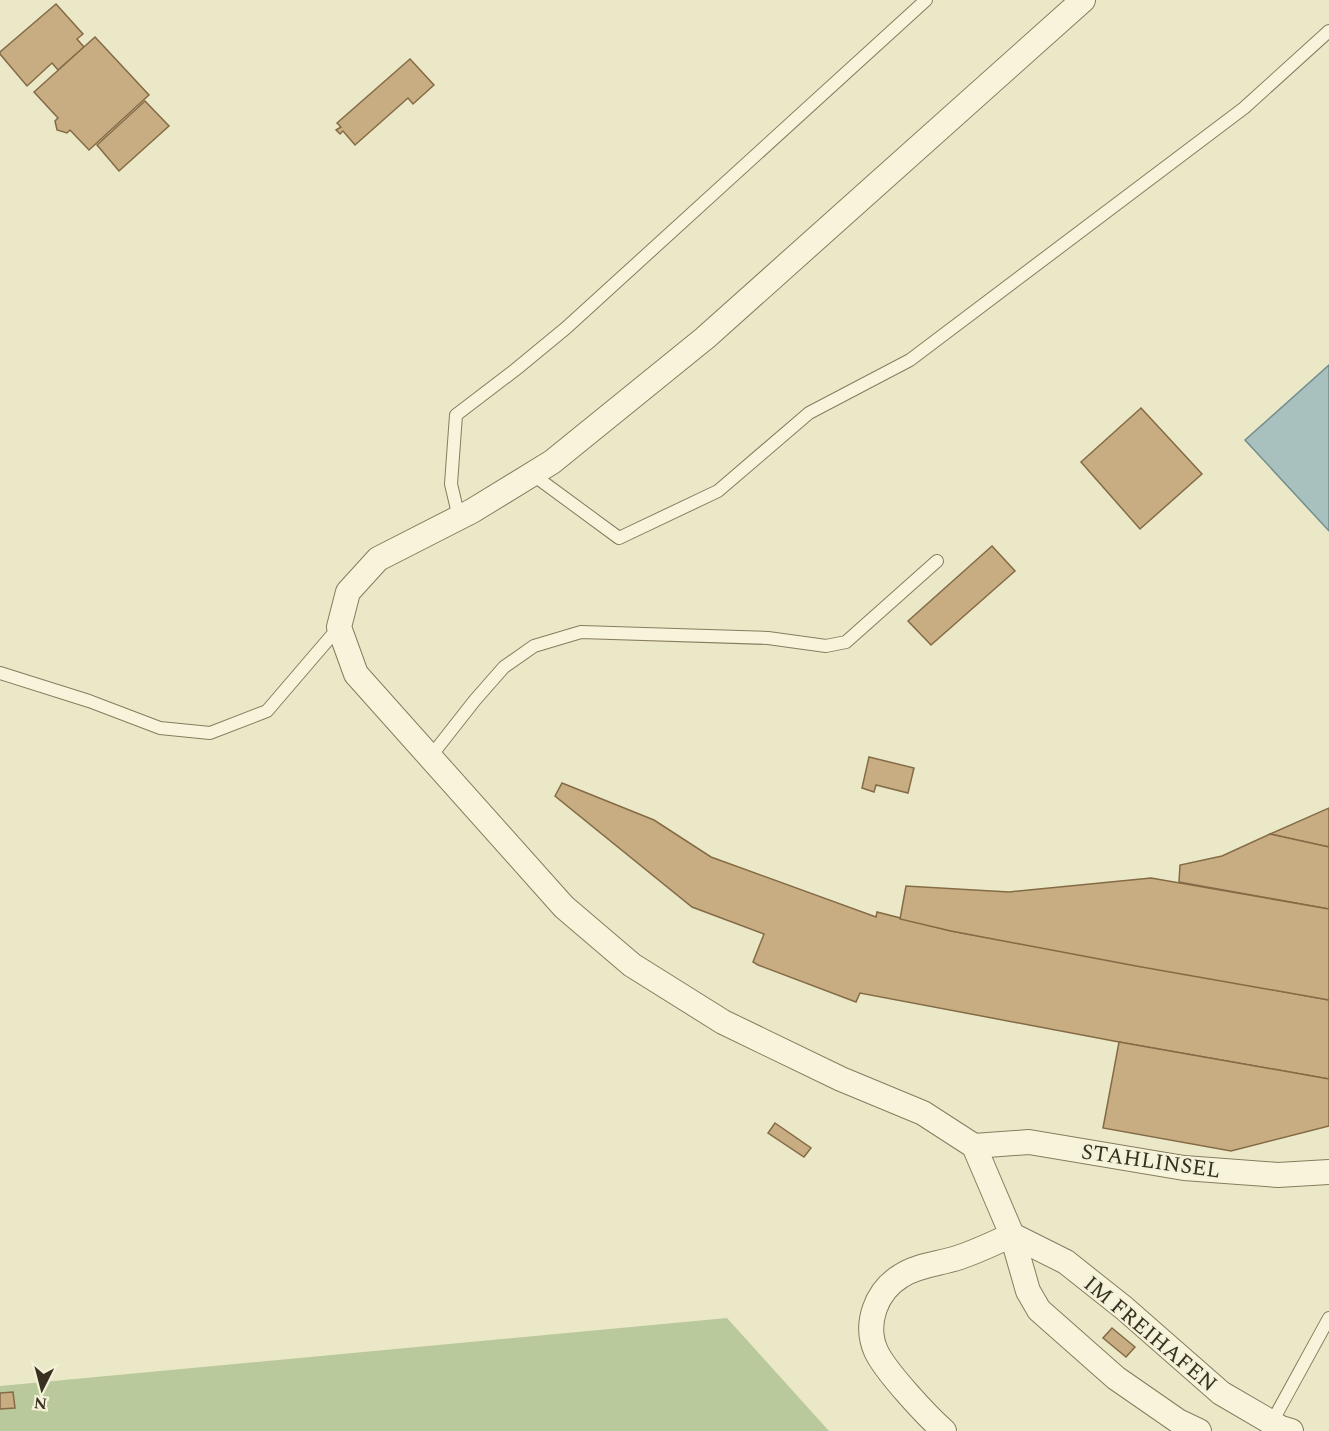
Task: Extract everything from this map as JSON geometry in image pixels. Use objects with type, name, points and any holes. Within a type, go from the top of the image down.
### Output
[{"type":"street","points":[[1083,0],[705,338],[552,462],[459,518],[378,558],[348,592],[339,627],[356,674],[564,908],[632,965],[723,1022],[841,1079],[923,1113],[974,1146],[1012,1235],[1028,1291],[1039,1310],[1116,1378],[1178,1421],[1199,1431]]},
{"type":"street","name":"STAHLINSEL","points":[[974,1146],[1029,1142],[1184,1168],[1278,1175],[1329,1172]]},
{"type":"street","points":[[944,1431],[911,1397],[877,1354],[872,1332],[875,1306],[881,1294],[903,1274],[957,1258],[1012,1235]]},
{"type":"street","name":"IM FREIHAFEN","points":[[1012,1235],[1066,1262],[1124,1308],[1221,1393],[1281,1427]]},
{"type":"lane","points":[[459,518],[451,484],[456,415],[566,328],[926,0]]},
{"type":"lane","points":[[532,474],[618,538],[718,491],[809,413],[910,360],[958,324],[1244,108],[1329,31]]},
{"type":"lane","points":[[431,756],[504,667],[534,646],[581,632],[768,638],[826,646],[846,642],[937,561]]},
{"type":"lane","points":[[0,673],[89,701],[160,728],[210,733],[267,711],[339,627]]},
{"type":"lane","points":[[1281,1427],[1316,1341],[1329,1318]]},
{"type":"lane","points":[[1316,1341],[1329,1337]]},
{"type":"green space","points":[[727,1318],[829,1431],[0,1431],[0,1386]]},
{"type":"water","points":[[1329,365],[1329,531],[1245,440]]},
{"type":"building","points":[[56,4],[83,34],[77,39],[84,47],[58,70],[52,63],[27,86],[0,52]]},
{"type":"building","points":[[95,37],[149,95],[89,150],[70,130],[67,133],[57,130],[55,121],[58,118],[34,92]]},
{"type":"building","points":[[410,59],[434,85],[413,104],[408,98],[355,145],[343,131],[340,134],[336,130],[341,127],[337,123]]},
{"type":"building","points":[[145,101],[169,126],[119,171],[97,145]]},
{"type":"building","points":[[1141,408],[1202,474],[1140,529],[1081,462]]},
{"type":"building","points":[[992,546],[1015,571],[931,645],[908,621]]},
{"type":"building","points":[[869,757],[914,768],[908,793],[876,785],[874,792],[862,788]]},
{"type":"building","points":[[562,783],[654,820],[711,857],[876,917],[877,912],[951,931],[1329,1000],[1329,1079],[860,993],[856,1002],[758,965],[753,962],[764,934],[692,907],[555,796]]},
{"type":"building","points":[[1329,808],[1329,847],[1270,834]]},
{"type":"building","points":[[1270,834],[1329,847],[1329,909],[1179,882],[1180,865],[1222,856]]},
{"type":"building","points":[[1151,878],[1329,909],[1329,1000],[1136,966],[951,931],[900,919],[906,886],[1009,892]]},
{"type":"building","points":[[1119,1042],[1329,1079],[1329,1126],[1231,1151],[1103,1128]]},
{"type":"building","points":[[775,1123],[811,1148],[804,1157],[768,1133]]},
{"type":"building","points":[[1112,1328],[1135,1347],[1126,1357],[1103,1338]]},
{"type":"building","points":[[13,1392],[15,1408],[0,1409],[0,1393]]}]
